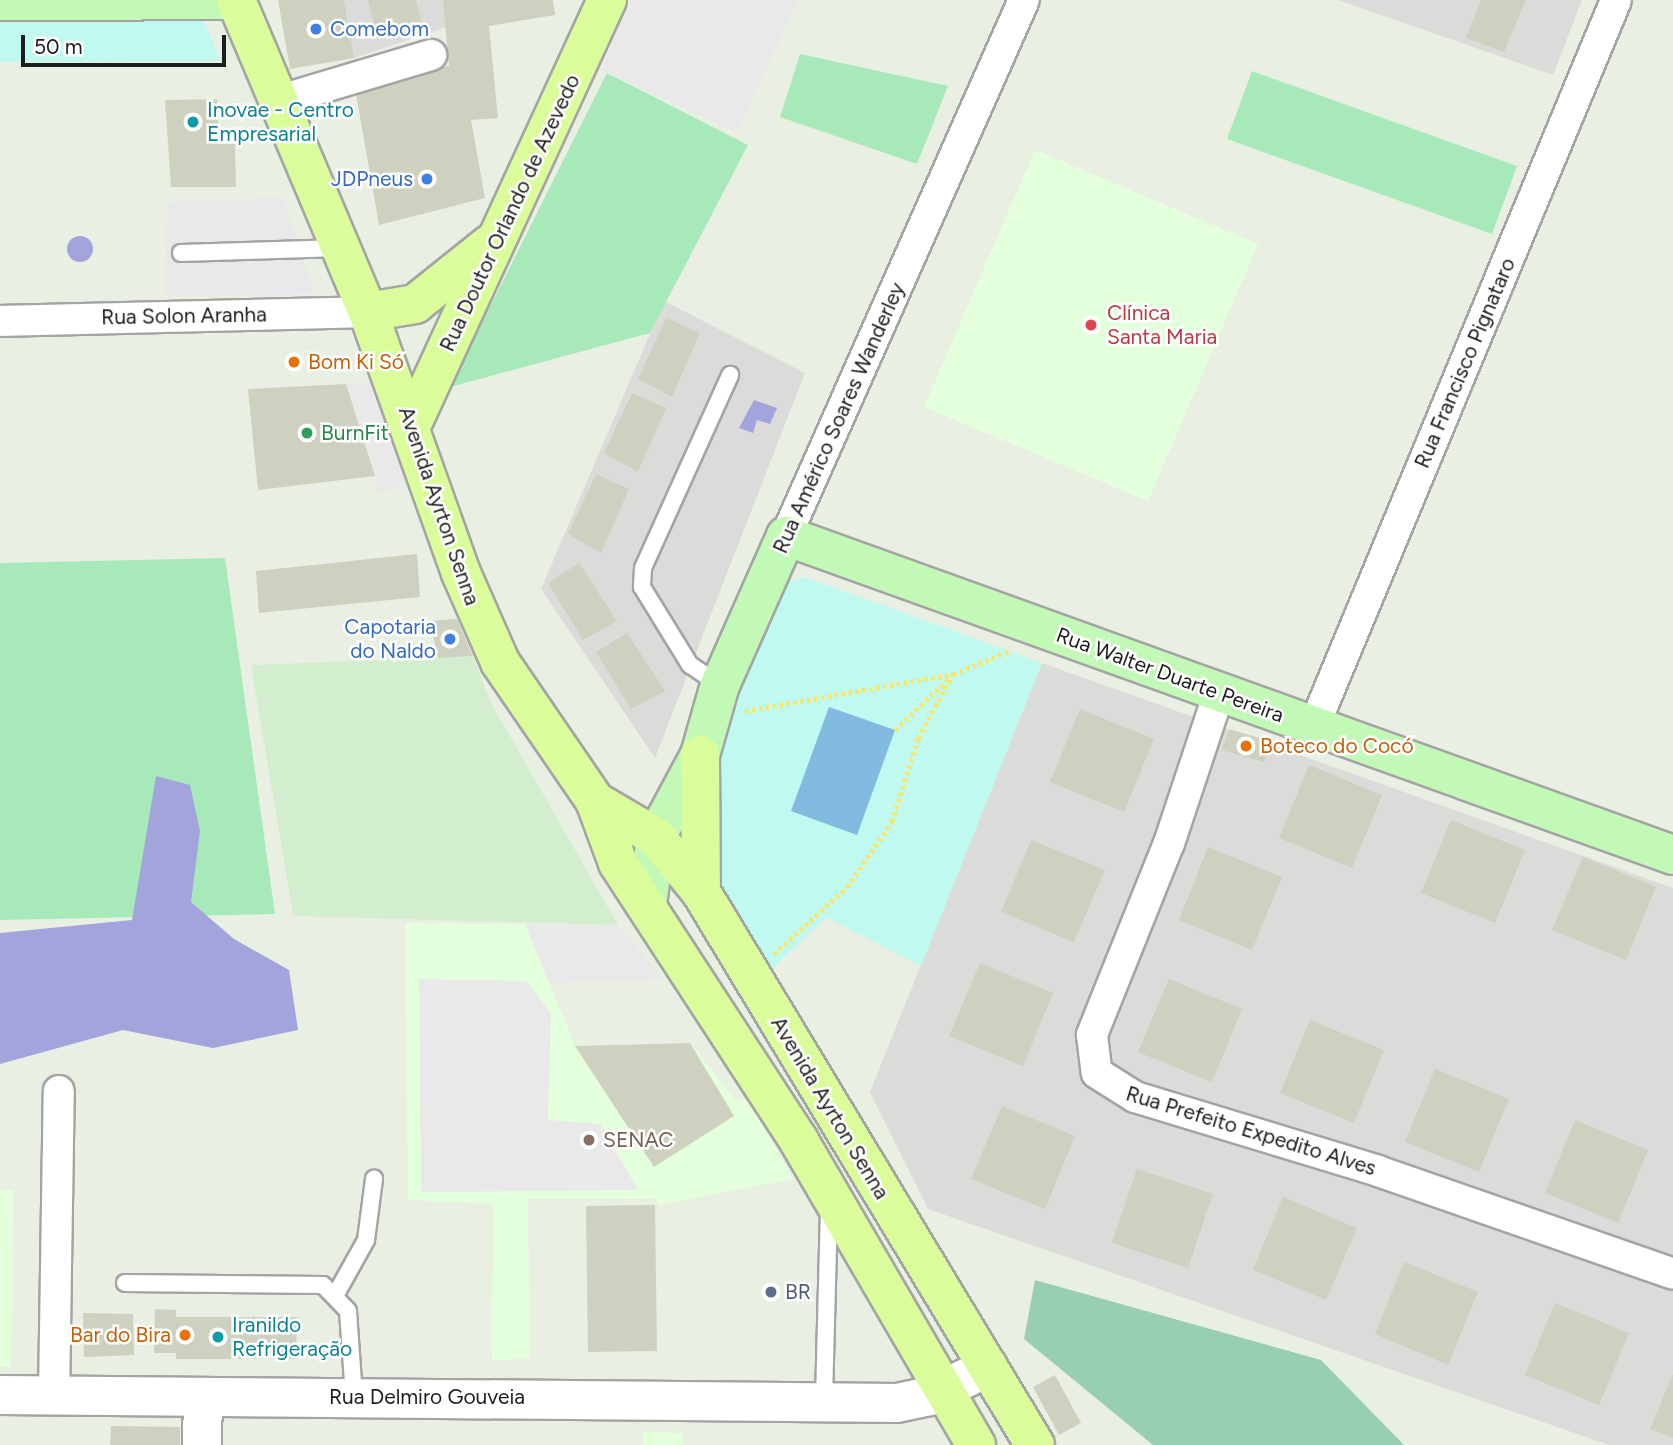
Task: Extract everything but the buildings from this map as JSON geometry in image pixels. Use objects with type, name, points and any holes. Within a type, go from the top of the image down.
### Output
[{"type":"main road","points":[[0,1],[236,0]]},
{"type":"main road","name":"Avenida Ayrton Senna","points":[[236,0],[368,312],[479,620],[518,690],[597,812],[647,905],[828,1193],[976,1445]]},
{"type":"main road","name":"Rua Doutor Orlando de Azevedo","points":[[411,426],[607,0]]},
{"type":"main road","points":[[368,312],[415,304],[498,238]]},
{"type":"main road","name":"Rua Walter Duarte Pereira","points":[[786,537],[1673,855]]},
{"type":"main road","name":"Rua Américo Soares Wanderley","points":[[647,905],[656,837],[729,699],[786,537]]},
{"type":"main road","points":[[701,755],[701,892]]},
{"type":"main road","name":"Avenida Ayrton Senna","points":[[597,812],[656,837],[701,892],[1035,1445]]},
{"type":"street","name":"Rua Américo Soares Wanderley","points":[[786,537],[1024,0]]},
{"type":"street","name":"Rua Francisco Pignataro","points":[[1314,726],[1616,0]]},
{"type":"street","points":[[277,101],[431,55]]},
{"type":"street","name":"Rua Solon Aranha","points":[[0,321],[368,312]]},
{"type":"street","name":"Rua Prefeito Expedito Alves","points":[[1219,693],[1168,843],[1092,1035],[1093,1068],[1135,1097],[1388,1174],[1673,1274]]},
{"type":"street","points":[[54,1395],[59,1091]]},
{"type":"street","name":"Rua Delmiro Gouveia","points":[[0,1395],[839,1399],[934,1376],[988,1367]]},
{"type":"street","points":[[202,1445],[203,1397]]},
{"type":"lane","points":[[181,253],[340,248]]},
{"type":"lane","points":[[729,699],[690,665],[642,587],[643,568],[730,375]]},
{"type":"lane","points":[[337,1294],[366,1240],[373,1179]]},
{"type":"lane","points":[[828,1193],[839,1399]]},
{"type":"lane","points":[[125,1283],[323,1285],[337,1294],[352,1327],[354,1397]]},
{"type":"path","points":[[729,699],[953,674],[1010,651]]},
{"type":"path","points":[[895,730],[953,674]]},
{"type":"path","points":[[768,960],[807,916],[847,887],[892,822],[918,738],[953,674]]},
{"type":"shaded area","points":[[344,0],[443,0],[446,27],[354,58]]},
{"type":"shaded area","points":[[631,0],[798,0],[737,132],[600,70]]},
{"type":"shaded area","points":[[1338,0],[1582,0],[1553,75]]},
{"type":"shaded area","points":[[200,12],[221,61],[0,62],[0,15]]},
{"type":"shaded area","name":"Clínica Santa Maria","points":[[1035,150],[1258,244],[1148,501],[924,407]]},
{"type":"shaded area","points":[[283,197],[314,294],[165,296],[167,202]]},
{"type":"shaded area","points":[[80,236],[90,239],[93,249],[90,259],[80,262],[70,259],[67,249],[70,239]]},
{"type":"shaded area","points":[[664,301],[805,373],[655,758],[541,589]]},
{"type":"shaded area","points":[[374,382],[410,485],[378,493],[346,384]]},
{"type":"shaded area","points":[[754,400],[777,408],[770,424],[757,420],[753,433],[739,428]]},
{"type":"shaded area","points":[[805,577],[1042,663],[921,966],[826,917],[765,976],[713,885],[721,742],[733,697],[779,585]]},
{"type":"shaded area","points":[[473,656],[490,701],[618,925],[293,916],[251,665]]},
{"type":"shaded area","points":[[1042,663],[1673,888],[1673,1445],[1609,1445],[928,1209],[870,1092]]},
{"type":"shaded area","points":[[829,707],[895,730],[857,835],[791,811]]},
{"type":"shaded area","points":[[156,776],[190,785],[200,831],[191,902],[234,939],[289,970],[298,1030],[213,1048],[123,1030],[0,1064],[0,933],[132,920]]},
{"type":"shaded area","name":"SENAC","points":[[405,923],[525,924],[575,1046],[690,1043],[734,1098],[750,1102],[793,1179],[659,1205],[656,1199],[528,1199],[530,1358],[492,1361],[493,1204],[408,1200]]},
{"type":"shaded area","points":[[525,924],[618,925],[663,979],[549,983]]},
{"type":"shaded area","points":[[419,979],[527,981],[551,1014],[548,1120],[600,1124],[638,1190],[421,1192]]},
{"type":"shaded area","points":[[0,1190],[13,1190],[11,1367],[0,1367]]},
{"type":"shaded area","points":[[1035,1280],[1321,1360],[1404,1445],[1153,1445],[1024,1339]]},
{"type":"shaded area","points":[[643,1432],[683,1433],[683,1445],[643,1445]]},
{"type":"green space","points":[[800,54],[948,86],[917,164],[780,117]]},
{"type":"green space","points":[[1252,71],[1517,166],[1492,234],[1227,139]]},
{"type":"green space","points":[[607,73],[748,145],[650,333],[450,387]]},
{"type":"green space","points":[[225,558],[275,914],[0,920],[0,563]]},
{"type":"place","name":"Comebom","points":[[316,29]]},
{"type":"place","name":"Inovae - Centro Empresarial","points":[[193,122]]},
{"type":"place","name":"JDPneus","points":[[427,179]]},
{"type":"place","name":"Clínica Santa Maria","points":[[1091,325]]},
{"type":"place","name":"Bom Ki Só","points":[[294,362]]},
{"type":"place","name":"BurnFit","points":[[307,433]]},
{"type":"place","name":"Capotaria do Naldo","points":[[450,639]]},
{"type":"place","name":"Boteco do Cocó","points":[[1246,746]]},
{"type":"place","name":"SENAC","points":[[589,1140]]},
{"type":"place","name":"BR","points":[[771,1292]]},
{"type":"place","name":"Bar do Bira","points":[[185,1335]]},
{"type":"place","name":"Iranildo Refrigeração","points":[[218,1337]]}]
